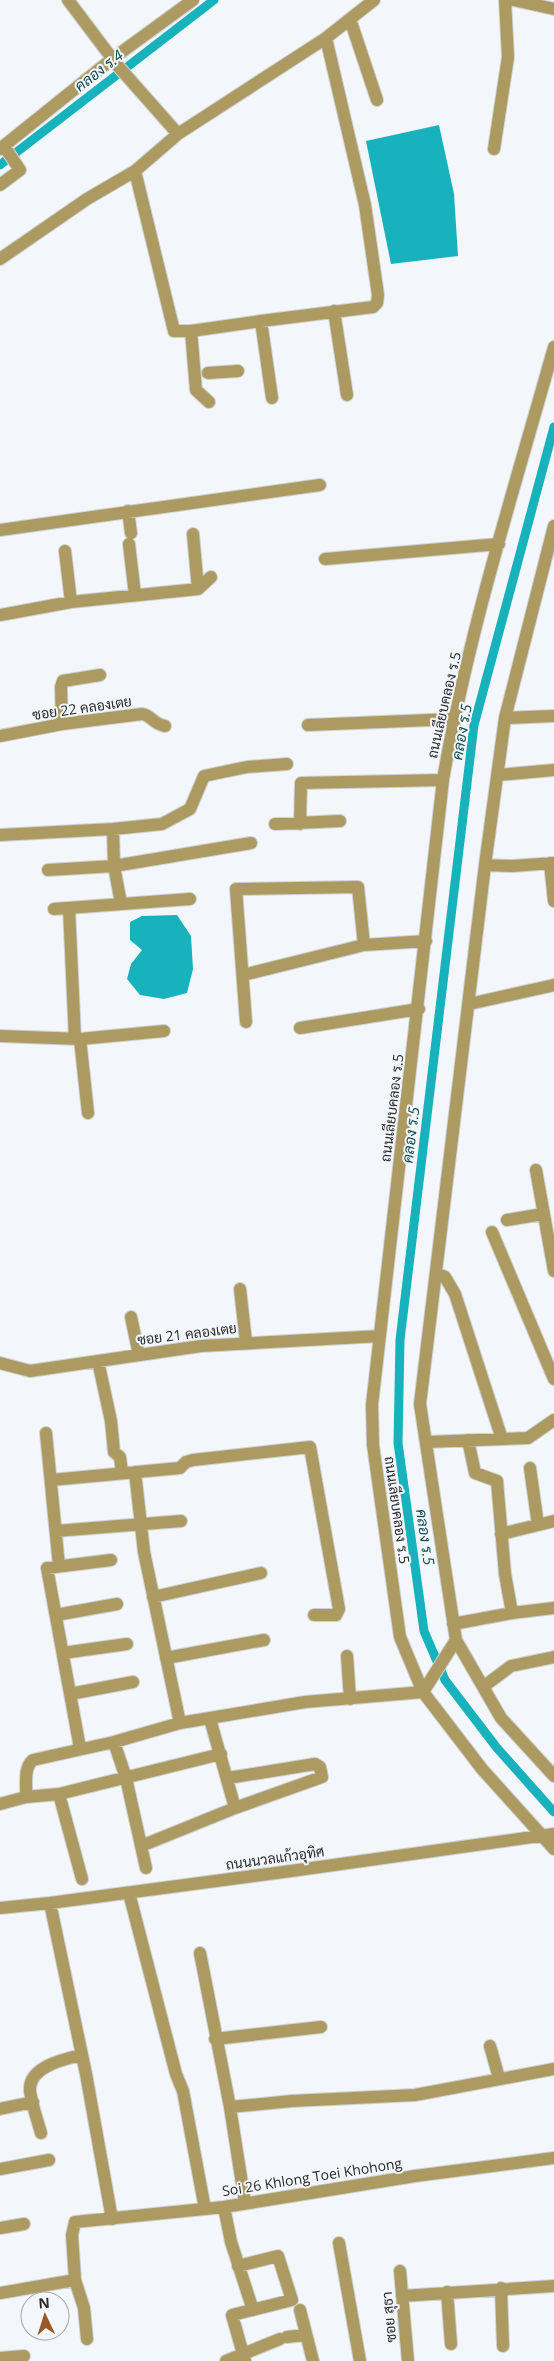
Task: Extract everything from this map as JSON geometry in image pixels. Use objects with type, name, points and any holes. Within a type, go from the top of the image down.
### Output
[{"type":"street","points":[[68,0],[115,62],[178,134]]},
{"type":"street","points":[[0,185],[20,170],[4,149],[193,0]]},
{"type":"street","points":[[0,259],[87,199],[136,171],[178,134],[326,38],[374,0]]},
{"type":"street","points":[[494,149],[508,57],[504,0]]},
{"type":"street","points":[[513,0],[554,9]]},
{"type":"street","points":[[350,19],[377,100]]},
{"type":"street","points":[[136,171],[174,331],[191,331],[373,307],[377,303],[378,295],[365,205],[326,38]]},
{"type":"street","points":[[334,311],[347,395]]},
{"type":"street","points":[[261,321],[272,398]]},
{"type":"street","points":[[191,331],[201,374],[196,390],[210,402]]},
{"type":"street","name":"ถนนเลียบคลอง ร.5","points":[[554,348],[499,544],[454,719],[443,780],[419,1010],[372,1405],[372,1445],[400,1637],[423,1692],[482,1769],[548,1835],[554,1849]]},
{"type":"street","points":[[201,374],[238,371]]},
{"type":"street","points":[[0,530],[320,484]]},
{"type":"street","points":[[128,511],[135,595]]},
{"type":"street","points":[[554,526],[549,560],[505,718],[484,864],[469,1004],[420,1404],[456,1640],[501,1718],[554,1776]]},
{"type":"street","points":[[193,534],[198,588]]},
{"type":"street","points":[[325,559],[499,544]]},
{"type":"street","points":[[66,551],[71,602]]},
{"type":"street","points":[[0,615],[71,602],[198,588],[211,577]]},
{"type":"street","points":[[62,724],[61,687],[63,681],[100,675]]},
{"type":"street","name":"ซอย 22 คลองเตย","points":[[0,736],[62,724],[142,714],[149,716],[157,725],[165,726]]},
{"type":"street","points":[[505,718],[554,716]]},
{"type":"street","points":[[308,725],[454,719]]},
{"type":"street","points":[[0,835],[113,829],[162,824],[190,809],[200,780],[212,772],[287,764]]},
{"type":"street","points":[[498,775],[554,770]]},
{"type":"street","points":[[300,824],[301,783],[443,780]]},
{"type":"street","points":[[275,824],[340,821]]},
{"type":"street","points":[[113,829],[114,866],[120,898]]},
{"type":"street","points":[[48,870],[114,866],[251,843]]},
{"type":"street","points":[[484,864],[512,866],[552,863],[554,900]]},
{"type":"street","points":[[246,1022],[236,888],[358,887],[364,945]]},
{"type":"street","points":[[54,909],[190,899]]},
{"type":"street","points":[[69,908],[77,1039],[88,1113]]},
{"type":"street","points":[[243,975],[364,945],[426,942]]},
{"type":"street","points":[[469,1004],[554,985]]},
{"type":"street","points":[[300,1028],[419,1010]]},
{"type":"street","points":[[0,1036],[77,1039],[164,1031]]},
{"type":"street","points":[[536,1170],[548,1219],[554,1271]]},
{"type":"street","points":[[507,1220],[548,1219]]},
{"type":"street","points":[[492,1232],[554,1380]]},
{"type":"street","points":[[436,1273],[445,1277],[455,1294],[502,1439]]},
{"type":"street","points":[[240,1289],[246,1342]]},
{"type":"street","points":[[131,1317],[139,1355]]},
{"type":"street","name":"ซอย 21 คลองเตย","points":[[0,1363],[30,1371],[246,1342],[380,1336]]},
{"type":"street","points":[[98,1361],[111,1422],[114,1452],[120,1457],[129,1472],[141,1524],[144,1552],[180,1723]]},
{"type":"street","points":[[426,1442],[528,1438],[554,1420]]},
{"type":"street","points":[[46,1432],[60,1566]]},
{"type":"street","points":[[468,1440],[475,1473],[497,1481],[505,1574],[512,1613]]},
{"type":"street","points":[[50,1480],[180,1468],[186,1462],[192,1460],[310,1447],[339,1609],[336,1615],[314,1615]]},
{"type":"street","points":[[530,1468],[538,1525]]},
{"type":"street","points":[[56,1531],[181,1521]]},
{"type":"street","points":[[502,1534],[554,1521]]},
{"type":"street","points":[[80,1748],[47,1568],[112,1560]]},
{"type":"street","points":[[153,1597],[261,1573]]},
{"type":"street","points":[[56,1615],[117,1604]]},
{"type":"street","points":[[454,1624],[512,1613],[554,1608]]},
{"type":"street","points":[[166,1658],[264,1640]]},
{"type":"street","points":[[26,1797],[28,1764],[33,1760],[80,1748],[114,1742],[180,1723],[304,1702],[423,1692],[456,1640]]},
{"type":"street","points":[[63,1653],[126,1644]]},
{"type":"street","points":[[347,1656],[350,1699]]},
{"type":"street","points":[[483,1687],[512,1666],[554,1657]]},
{"type":"street","points":[[70,1694],[133,1682]]},
{"type":"street","points":[[210,1719],[235,1808]]},
{"type":"street","points":[[114,1742],[126,1778],[146,1868]]},
{"type":"street","points":[[0,1804],[26,1797],[60,1794],[221,1754]]},
{"type":"street","points":[[141,1846],[235,1808],[322,1776],[322,1771],[315,1764],[228,1778]]},
{"type":"street","points":[[60,1794],[82,1879]]},
{"type":"street","name":"ถนนนวลแก้วอุทิศ","points":[[0,1908],[129,1893],[548,1835]]},
{"type":"street","points":[[129,1893],[176,2074],[182,2085],[204,2209]]},
{"type":"street","points":[[50,1903],[112,2219]]},
{"type":"street","points":[[200,1952],[230,2107],[245,2203]]},
{"type":"street","points":[[216,2039],[320,2027]]},
{"type":"street","points":[[490,2046],[499,2078]]},
{"type":"street","points":[[41,2133],[33,2102],[31,2085],[37,2075],[53,2063],[81,2055]]},
{"type":"street","points":[[230,2107],[292,2101],[415,2095],[554,2069]]},
{"type":"street","points":[[0,2109],[33,2102]]},
{"type":"street","name":"Soi 26 Khlong Toei Khohong","points":[[76,2280],[72,2234],[75,2222],[224,2207],[415,2176],[554,2158]]},
{"type":"street","points":[[0,2169],[49,2160]]},
{"type":"street","points":[[224,2207],[238,2266],[253,2310]]},
{"type":"street","points":[[0,2228],[24,2224]]},
{"type":"street","points":[[339,2243],[360,2361]]},
{"type":"street","points":[[238,2266],[278,2256],[292,2300],[232,2315],[244,2358]]},
{"type":"street","name":"ซอย สุธา","points":[[400,2271],[408,2361]]},
{"type":"street","points":[[0,2293],[76,2280],[84,2308],[87,2339]]},
{"type":"street","points":[[402,2296],[500,2288],[554,2286]]},
{"type":"street","points":[[500,2288],[503,2346]]},
{"type":"street","points":[[447,2292],[452,2344]]},
{"type":"street","points":[[300,2310],[312,2361]]},
{"type":"street","points":[[226,2361],[244,2358],[283,2338],[306,2336]]},
{"type":"street","points":[[0,2358],[24,2356]]},
{"type":"water","points":[[439,125],[454,194],[458,256],[391,264],[366,141]]},
{"type":"water","points":[[177,915],[191,936],[193,969],[187,993],[164,999],[140,995],[127,979],[131,964],[142,950],[130,940],[130,922],[142,916]]},
{"type":"waterway","name":"คลอง ร.4","points":[[0,165],[214,0]]},
{"type":"waterway","name":"คลอง ร.5","points":[[554,427],[474,725],[400,1340],[398,1443],[424,1631],[445,1680],[497,1748],[554,1812]]}]
